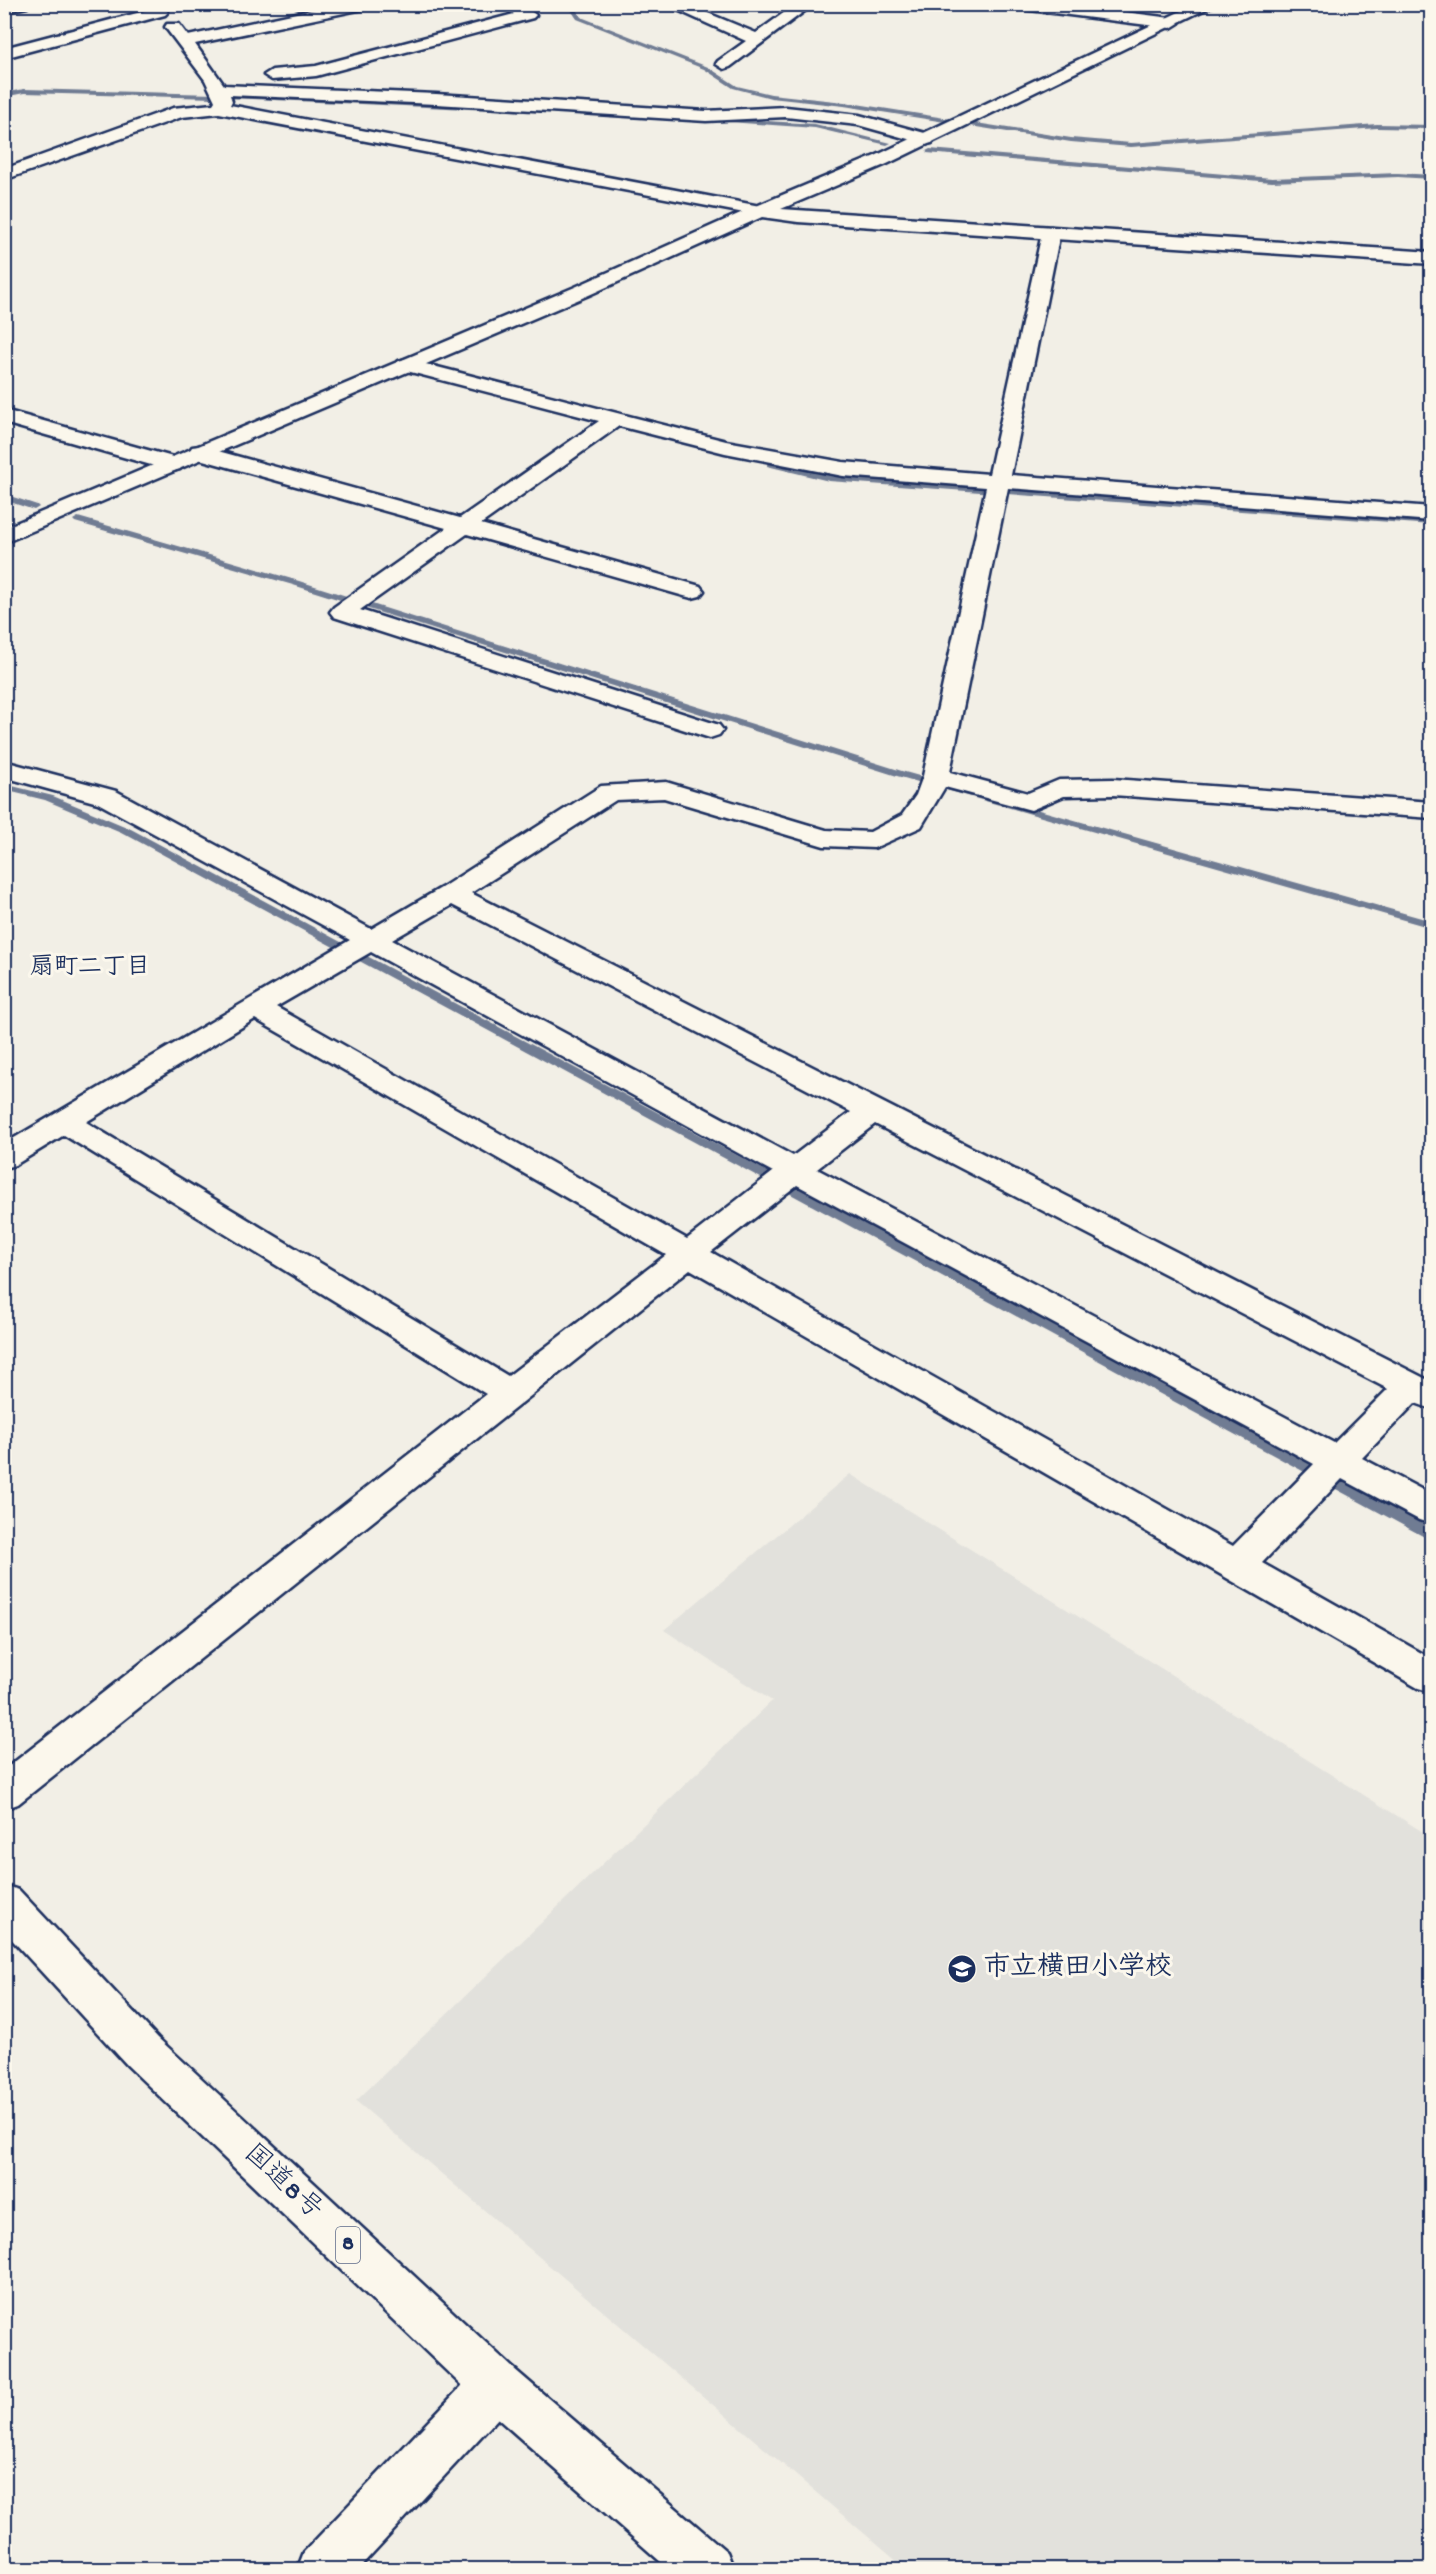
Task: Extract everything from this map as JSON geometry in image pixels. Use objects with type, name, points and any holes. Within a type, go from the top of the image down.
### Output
[{"type":"main road","points":[[4,7],[22,4]]},
{"type":"main road","points":[[184,42],[363,4]]},
{"type":"main road","points":[[216,85],[316,71],[528,15],[507,4]]},
{"type":"main road","points":[[671,4],[758,40]]},
{"type":"main road","points":[[724,64],[807,4]]},
{"type":"main road","points":[[1022,4],[1171,23]]},
{"type":"main road","points":[[4,536],[582,291],[948,129],[1209,4]]},
{"type":"main road","points":[[4,53],[158,8],[216,85],[224,101],[219,108]]},
{"type":"main road","points":[[216,85],[706,116],[786,111],[859,120],[926,139]]},
{"type":"main road","points":[[4,175],[179,112],[219,108],[798,217],[1431,258]]},
{"type":"main road","points":[[4,1158],[255,1007],[451,894],[610,792],[666,790],[824,838],[874,840],[912,821],[932,785],[1051,232]]},
{"type":"main road","points":[[406,365],[725,447],[843,469],[997,488],[1431,514]]},
{"type":"main road","points":[[4,416],[172,464]]},
{"type":"main road","points":[[616,419],[342,612],[710,730]]},
{"type":"main road","points":[[200,452],[692,591]]},
{"type":"main road","points":[[4,769],[107,797],[796,1171],[1431,1511]]},
{"type":"main road","points":[[932,785],[1031,802],[1059,788],[1113,787],[1431,810]]},
{"type":"main road","points":[[451,894],[1421,1392],[1339,1461],[1236,1566]]},
{"type":"main road","points":[[255,1007],[1431,1677]]},
{"type":"main road","points":[[4,1792],[873,1110]]},
{"type":"main road","points":[[64,1122],[510,1393]]},
{"type":"main road","name":"国道8号","points":[[4,1902],[143,2052],[496,2385],[709,2570]]},
{"type":"main road","points":[[322,2570],[496,2385]]},
{"type":"shaded area","name":"市立横田小学校","points":[[850,1474],[1431,1837],[1431,2569],[906,2569],[356,2101],[772,1701],[664,1630]]},
{"type":"waterway","points":[[570,4],[579,18],[706,68],[735,87],[771,96],[844,104],[1071,140],[1131,145],[1377,126],[1432,127]]},
{"type":"waterway","points":[[4,95],[24,91],[253,97],[536,110]]},
{"type":"waterway","points":[[702,119],[815,126],[887,143]]},
{"type":"waterway","points":[[930,151],[1272,180],[1398,175],[1432,177]]},
{"type":"waterway","points":[[770,464],[829,478],[1432,522]]},
{"type":"waterway","points":[[4,497],[34,507]]},
{"type":"waterway","points":[[78,520],[296,583],[901,774],[1432,925]]},
{"type":"waterway","points":[[4,787],[49,798],[125,830],[1432,1536]]},
{"type":"place","name":"市立横田小学校","points":[[962,1969]]},
{"type":"district","name":"扇町二丁目","points":[[90,968]]}]
